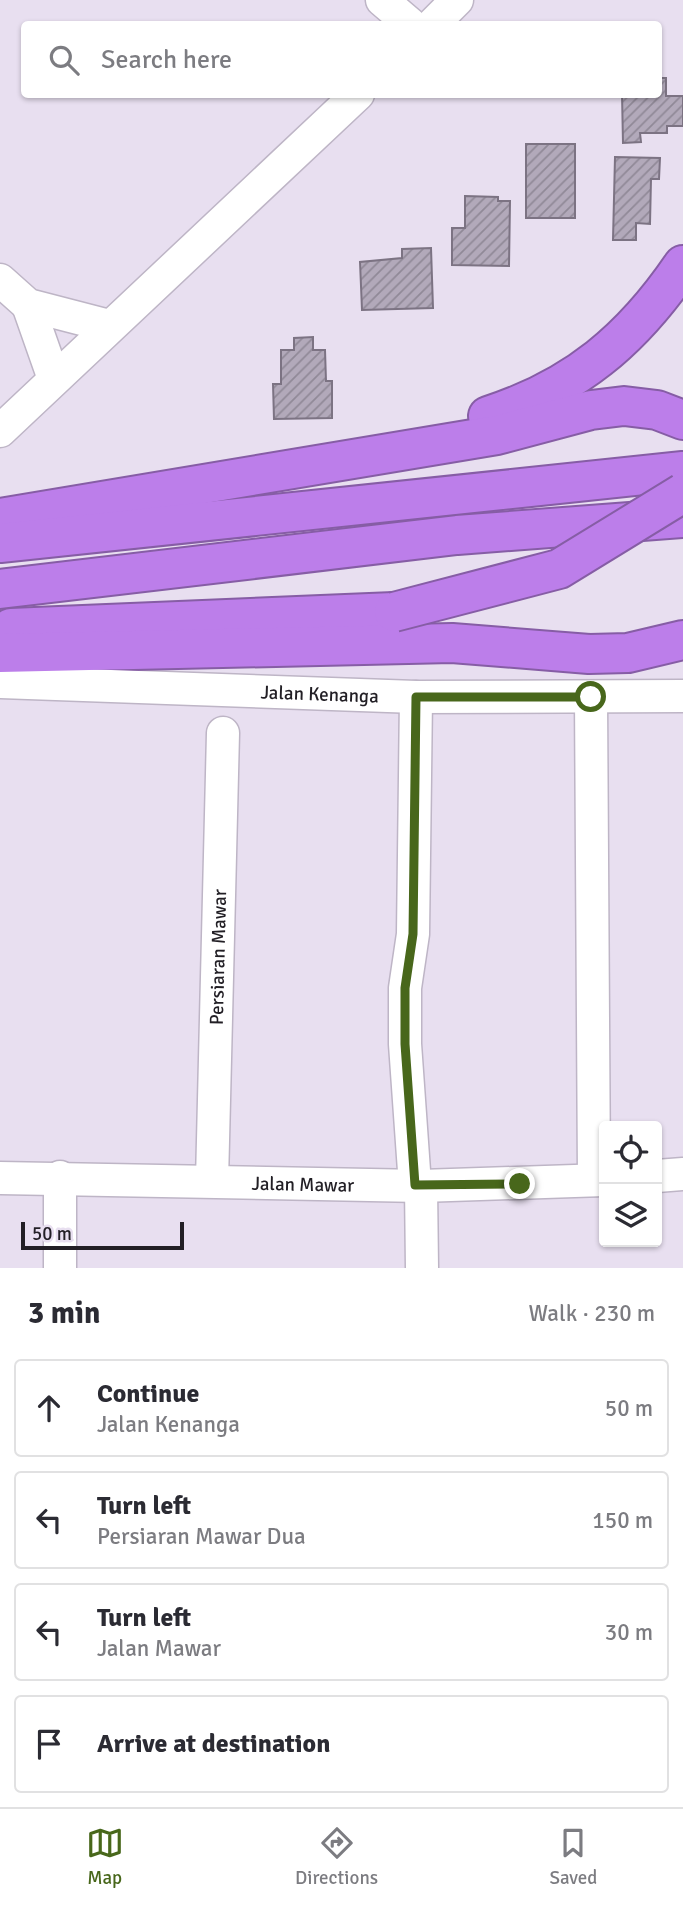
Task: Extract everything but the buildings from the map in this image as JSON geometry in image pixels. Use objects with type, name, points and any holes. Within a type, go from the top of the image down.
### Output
[{"type":"highway","points":[[383,452],[515,407],[570,381],[609,352],[640,321],[683,265]]},
{"type":"highway","points":[[0,518],[497,435],[591,410],[624,406],[657,410],[683,421]]},
{"type":"highway","points":[[0,542],[683,471]]},
{"type":"highway","points":[[0,628],[394,612],[559,569],[683,494]]},
{"type":"highway","points":[[0,589],[457,535],[683,518]]},
{"type":"highway","points":[[628,653],[683,640]]},
{"type":"highway","points":[[0,653],[452,643],[589,654],[683,654]]},
{"type":"street","points":[[382,0],[406,21]]},
{"type":"street","points":[[436,21],[457,0]]},
{"type":"street","points":[[0,431],[108,326],[354,98]]},
{"type":"street","points":[[0,280],[54,379]]},
{"type":"street","points":[[15,311],[108,326]]},
{"type":"street","name":"Jalan Kenanga","points":[[0,682],[416,697],[683,696]]},
{"type":"street","points":[[416,697],[413,934],[405,988],[405,1044],[418,1186],[422,1268]]},
{"type":"street","points":[[591,697],[599,1180]]},
{"type":"street","name":"Persiaran Mawar","points":[[212,1181],[223,733]]},
{"type":"street","points":[[662,1176],[683,1174]]},
{"type":"street","points":[[60,1177],[60,1268]]},
{"type":"street","name":"Jalan Mawar","points":[[0,1178],[60,1177],[418,1186],[599,1180]]},
{"type":"route","points":[[520,1184],[415,1185],[405,1044],[405,988],[413,934],[416,697],[591,697]]}]
